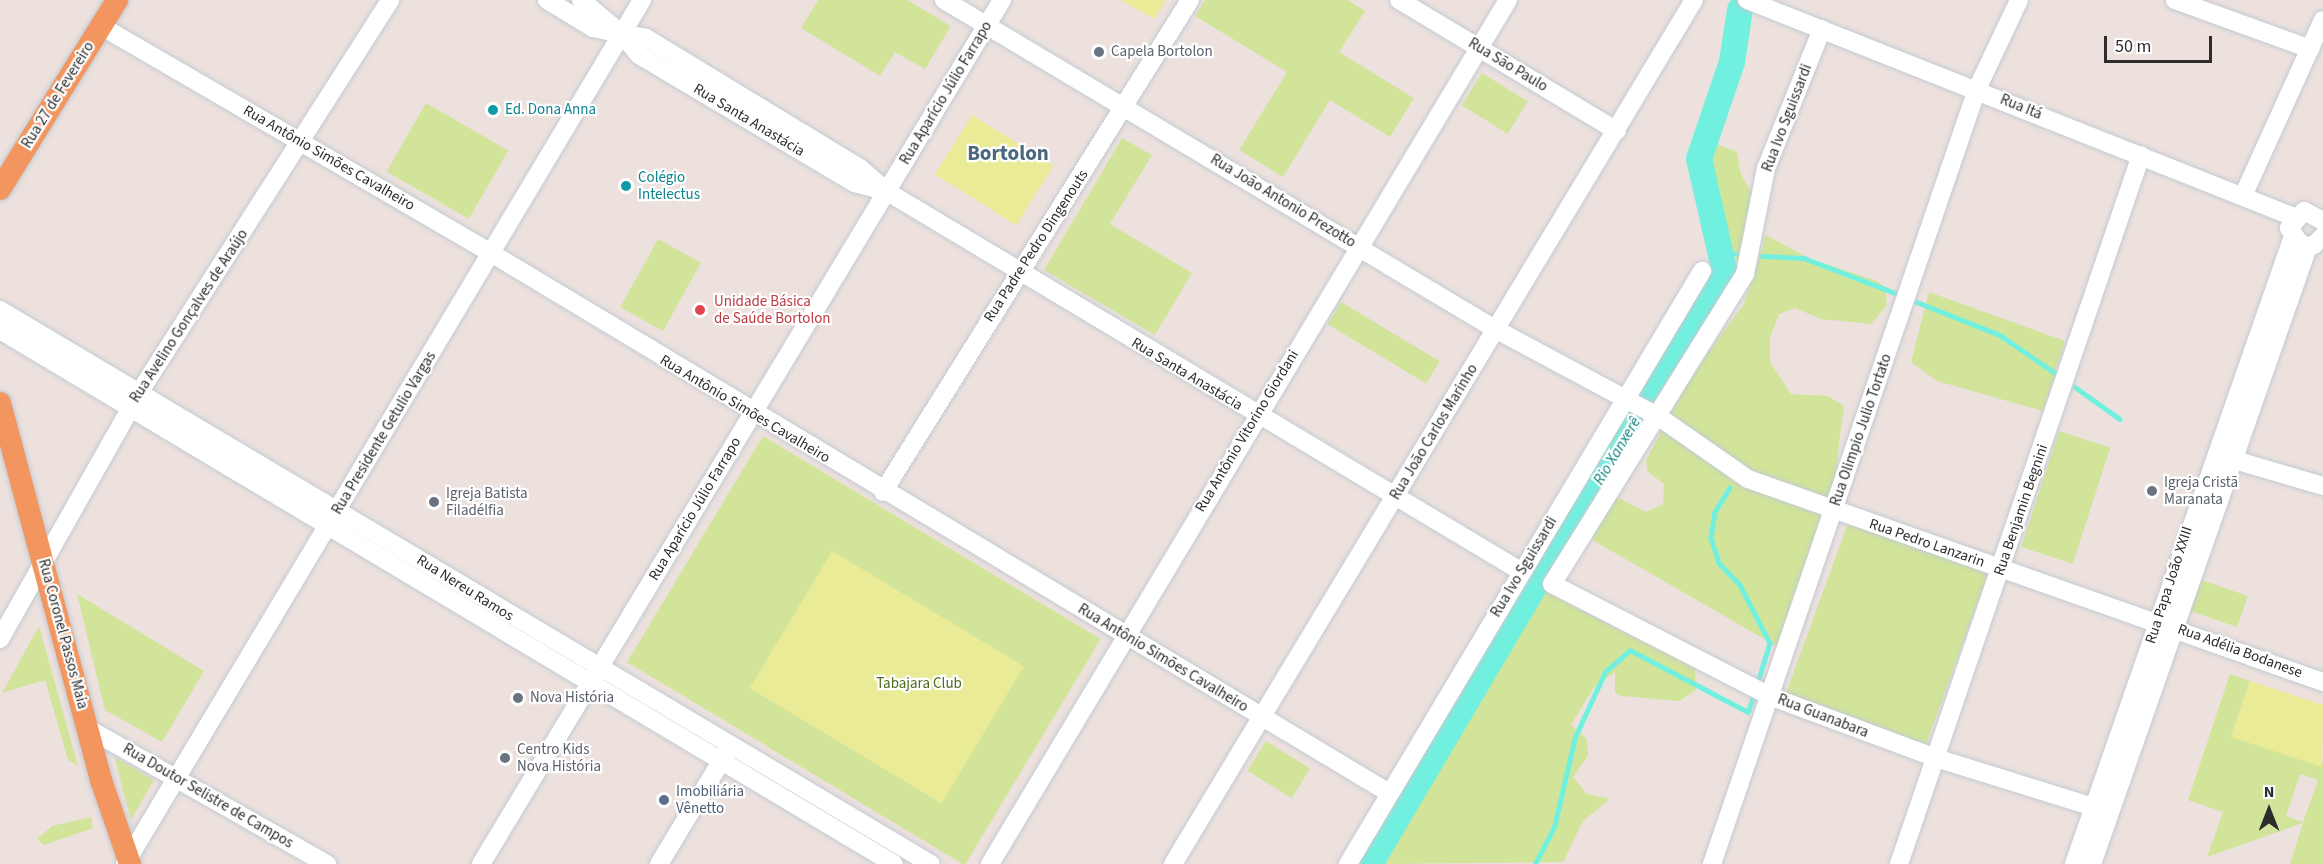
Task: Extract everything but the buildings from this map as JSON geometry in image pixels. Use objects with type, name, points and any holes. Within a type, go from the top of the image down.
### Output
[{"type":"main road","name":"Rua 27 de Fevereiro","points":[[0,189],[117,0]]},
{"type":"main road","name":"Rua Coronel Passos Maia","points":[[0,403],[89,729],[128,862]]},
{"type":"street","name":"Rua Avelino Gonçalves de Araújo","points":[[0,639],[44,565],[134,400],[303,142],[390,0]]},
{"type":"street","points":[[581,0],[601,11],[622,34]]},
{"type":"street","name":"Rua Presidente Getulio Vargas","points":[[128,862],[176,775],[333,519],[642,0]]},
{"type":"street","name":"Rua João Antonio Prezotto","points":[[944,0],[1358,245],[1495,329],[1640,407]]},
{"type":"street","name":"Rua Aparício Júlio Farrapo","points":[[481,864],[1002,0]]},
{"type":"street","name":"Rua Padre Pedro Dingenouts","points":[[883,492],[1019,271],[1126,107],[1190,0]]},
{"type":"street","name":"Rua São Paulo","points":[[1399,0],[1617,131]]},
{"type":"street","name":"Rua Antônio Vitorino Giordani","points":[[990,864],[1358,245],[1508,0]]},
{"type":"street","name":"Rua João Carlos Marinho","points":[[1173,864],[1264,718],[1694,0]]},
{"type":"street","name":"Rua Itá","points":[[1747,0],[1977,89],[2294,217],[2309,211],[2323,221]]},
{"type":"street","name":"Rua Olimpio Julio Tortato","points":[[1712,864],[1772,697],[1977,89],[2019,0]]},
{"type":"street","points":[[2175,0],[2310,49]]},
{"type":"street","name":"Rua Santa Anastácia","points":[[549,1],[593,28],[646,38],[696,78],[809,147],[860,168],[886,192],[1256,416],[1396,496],[1522,572]]},
{"type":"street","points":[[2243,196],[2323,20]]},
{"type":"street","name":"Rua Antônio Simões Cavalheiro","points":[[101,26],[491,253],[753,414],[1389,793]]},
{"type":"street","name":"Rua Ivo Sguissardi","points":[[1348,864],[1522,572],[1640,407],[1745,274],[1766,168],[1822,29]]},
{"type":"street","name":"Rua Benjamin Begnini","points":[[1899,864],[2141,155]]},
{"type":"street","name":"Rua Papa João XXIII","points":[[2166,623],[2192,517],[2222,457],[2259,351],[2314,239],[2294,217]]},
{"type":"street","name":"Rua Ivo Sguissardi","points":[[1552,584],[1640,407],[1702,271]]},
{"type":"street","name":"Rua Nereu Ramos","points":[[0,310],[53,352],[812,804],[890,861]]},
{"type":"street","name":"Rua Nereu Ramos","points":[[0,330],[53,352]]},
{"type":"street","name":"Rua Pedro Lanzarin","points":[[1640,407],[1748,479],[2001,569],[2166,623]]},
{"type":"street","points":[[2222,457],[2323,486]]},
{"type":"street","name":"Rua Papa João XXIII","points":[[2084,862],[2166,623],[2210,523],[2222,457]]},
{"type":"street","points":[[2192,517],[2210,523]]},
{"type":"street","name":"Rua Guanabara","points":[[1552,584],[1772,697],[1936,758],[2101,810]]},
{"type":"street","name":"Rua Adélia Bodanese","points":[[2166,623],[2323,682]]},
{"type":"street","name":"Rua Doutor Selistre de Campos","points":[[89,729],[176,775],[327,864]]},
{"type":"street","points":[[659,864],[726,753]]},
{"type":"street","name":"Rua Nereu Ramos","points":[[812,804],[895,843],[931,864]]},
{"type":"street","points":[[890,861],[895,843]]},
{"type":"green space","points":[[818,0],[907,0],[951,26],[925,69],[895,52],[880,76],[801,28]]},
{"type":"green space","points":[[1121,0],[1166,0],[1154,19]]},
{"type":"green space","points":[[1205,0],[1348,0],[1365,11],[1339,52],[1414,98],[1390,137],[1330,100],[1283,177],[1239,150],[1287,72],[1195,16]]},
{"type":"green space","points":[[1482,73],[1528,102],[1508,134],[1462,105]]},
{"type":"green space","points":[[426,103],[508,150],[469,219],[386,171]]},
{"type":"green space","points":[[972,115],[1053,166],[1016,225],[935,174]]},
{"type":"green space","points":[[1122,138],[1152,155],[1110,224],[1192,273],[1155,335],[1044,270]]},
{"type":"green space","points":[[1716,144],[1737,152],[1741,175],[1753,194],[1740,270],[1707,174],[1707,155]]},
{"type":"green space","points":[[1766,235],[1808,258],[1877,281],[1885,287],[1887,305],[1871,324],[1821,319],[1795,308],[1779,314],[1770,338],[1770,362],[1791,394],[1828,396],[1844,406],[1832,498],[1780,648],[1594,541],[1590,530],[1613,495],[1646,512],[1663,504],[1664,484],[1647,471],[1646,460],[1694,371],[1744,304]]},
{"type":"green space","points":[[658,239],[701,263],[663,331],[620,307]]},
{"type":"green space","points":[[1929,292],[2065,341],[2043,411],[1937,381],[1911,362]]},
{"type":"green space","points":[[1341,302],[1440,361],[1426,384],[1328,324]]},
{"type":"green space","points":[[2059,431],[2110,448],[2073,564],[2021,547]]},
{"type":"green space","name":"Tabajara Club","points":[[763,436],[1101,639],[965,864],[627,662]]},
{"type":"green space","points":[[1848,523],[1988,574],[1926,744],[1786,693]]},
{"type":"green space","points":[[832,551],[1024,666],[942,804],[750,688]]},
{"type":"green space","points":[[2196,578],[2248,596],[2237,627],[2185,609]]},
{"type":"green space","points":[[1541,589],[1695,669],[1696,690],[1679,701],[1621,696],[1615,692],[1615,672],[1594,687],[1571,725],[1587,739],[1588,756],[1573,777],[1587,794],[1610,799],[1583,821],[1563,862],[1381,864]]},
{"type":"green space","points":[[77,594],[204,671],[162,742],[105,710]]},
{"type":"green space","points":[[39,626],[78,766],[68,760],[45,680],[2,693]]},
{"type":"green space","points":[[2230,674],[2250,681],[2231,736],[2323,764],[2323,864],[2290,864],[2303,823],[2207,857],[2223,812],[2188,800]],"holes":[[[2300,774],[2318,780],[2303,822],[2286,816]]]},
{"type":"green space","points":[[2250,681],[2323,705],[2322,767],[2231,737]]},
{"type":"green space","points":[[1266,741],[1310,769],[1292,798],[1247,771]]},
{"type":"green space","points":[[115,757],[154,780],[131,820],[121,783]]},
{"type":"green space","points":[[91,817],[93,828],[44,845],[37,839],[52,826]]},
{"type":"waterway","name":"Rio Xanxerê","points":[[1370,864],[1701,305],[1725,273],[1699,159],[1732,62],[1740,10]]},
{"type":"waterway","points":[[1725,254],[1737,254]]},
{"type":"waterway","points":[[1762,256],[1804,258],[1895,293]]},
{"type":"waterway","points":[[1917,302],[2000,335],[2055,373]]},
{"type":"waterway","points":[[2075,387],[2120,419]]},
{"type":"waterway","points":[[1730,488],[1715,512],[1711,538],[1719,563],[1740,585],[1770,643],[1759,678]]},
{"type":"waterway","points":[[1535,864],[1554,827],[1575,737],[1605,672],[1630,650],[1748,712],[1752,700]]},
{"type":"place","name":"Capela Bortolon","points":[[1099,52]]},
{"type":"place","name":"Ed. Dona Anna","points":[[493,110]]},
{"type":"place","name":"Colégio Intelectus","points":[[626,186]]},
{"type":"place","name":"Unidade Básica de Saúde Bortolon","points":[[700,310]]},
{"type":"place","name":"Igreja Cristã Maranata","points":[[2152,491]]},
{"type":"place","name":"Igreja Batista Filadélfia","points":[[434,502]]},
{"type":"place","name":"Nova História","points":[[518,698]]},
{"type":"place","name":"Centro Kids Nova História","points":[[505,758]]},
{"type":"place","name":"Imobiliária Vênetto","points":[[664,800]]},
{"type":"district","name":"Bortolon","points":[[1008,153]]}]
